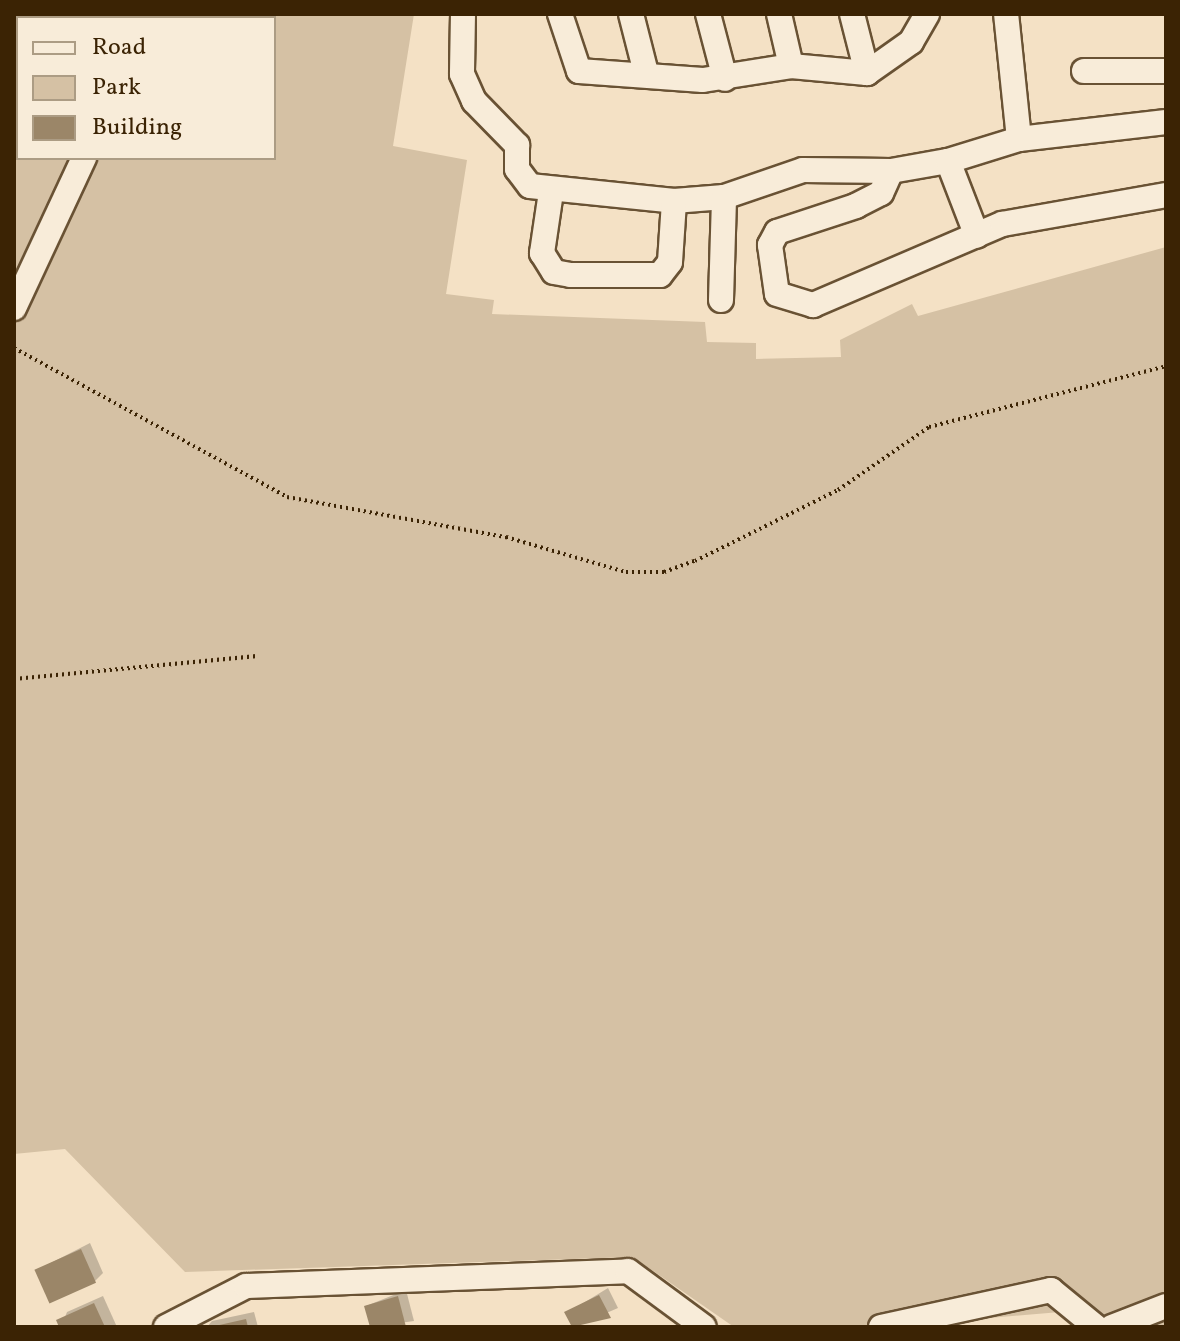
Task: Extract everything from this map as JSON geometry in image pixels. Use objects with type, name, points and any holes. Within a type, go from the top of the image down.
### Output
[{"type":"street","points":[[463,14],[462,74],[474,101],[517,145],[517,169],[530,186],[551,192],[674,201],[724,197],[803,170],[891,171],[948,161],[1019,139],[1166,122]]},
{"type":"street","points":[[560,14],[579,71],[725,79],[791,66],[867,73],[911,42],[927,14]]},
{"type":"street","points":[[631,14],[646,73]]},
{"type":"street","points":[[708,14],[725,79]]},
{"type":"street","points":[[779,14],[791,66]]},
{"type":"street","points":[[852,14],[867,73]]},
{"type":"street","points":[[1006,14],[1019,139]]},
{"type":"street","points":[[1084,71],[1166,71]]},
{"type":"street","points":[[14,308],[83,160]]},
{"type":"street","points":[[948,161],[977,236]]},
{"type":"street","points":[[891,171],[881,193],[856,206],[777,232],[770,245],[777,294],[813,305],[837,298],[977,236],[1080,207],[1166,195]]},
{"type":"street","points":[[551,192],[542,253],[554,272],[571,275],[660,275],[670,262],[674,201]]},
{"type":"street","points":[[721,300],[724,197]]},
{"type":"street","points":[[166,1325],[246,1286],[628,1271],[704,1327]]},
{"type":"street","points":[[881,1327],[1051,1290],[1096,1327]]},
{"type":"street","points":[[1112,1327],[1166,1306]]},
{"type":"path","points":[[14,348],[287,497],[506,537],[626,572],[664,572],[695,561],[838,490],[929,427],[1166,366]]},
{"type":"path","points":[[14,679],[257,656]]},
{"type":"green space","points":[[14,14],[414,14],[393,146],[467,160],[446,294],[494,300],[492,314],[705,322],[707,342],[756,343],[756,359],[841,357],[840,340],[912,304],[918,316],[1166,247],[1166,1327],[1092,1327],[1060,1312],[885,1327],[734,1327],[633,1257],[185,1272],[65,1149],[14,1154]]},
{"type":"building","points":[[81,1249],[96,1283],[49,1304],[34,1270]]},
{"type":"building","points":[[599,1295],[611,1318],[572,1327],[564,1312]]},
{"type":"building","points":[[398,1296],[406,1327],[370,1327],[364,1306]]},
{"type":"building","points":[[94,1303],[105,1327],[59,1327],[56,1320]]},
{"type":"building","points":[[246,1319],[248,1327],[215,1327],[215,1326]]}]
